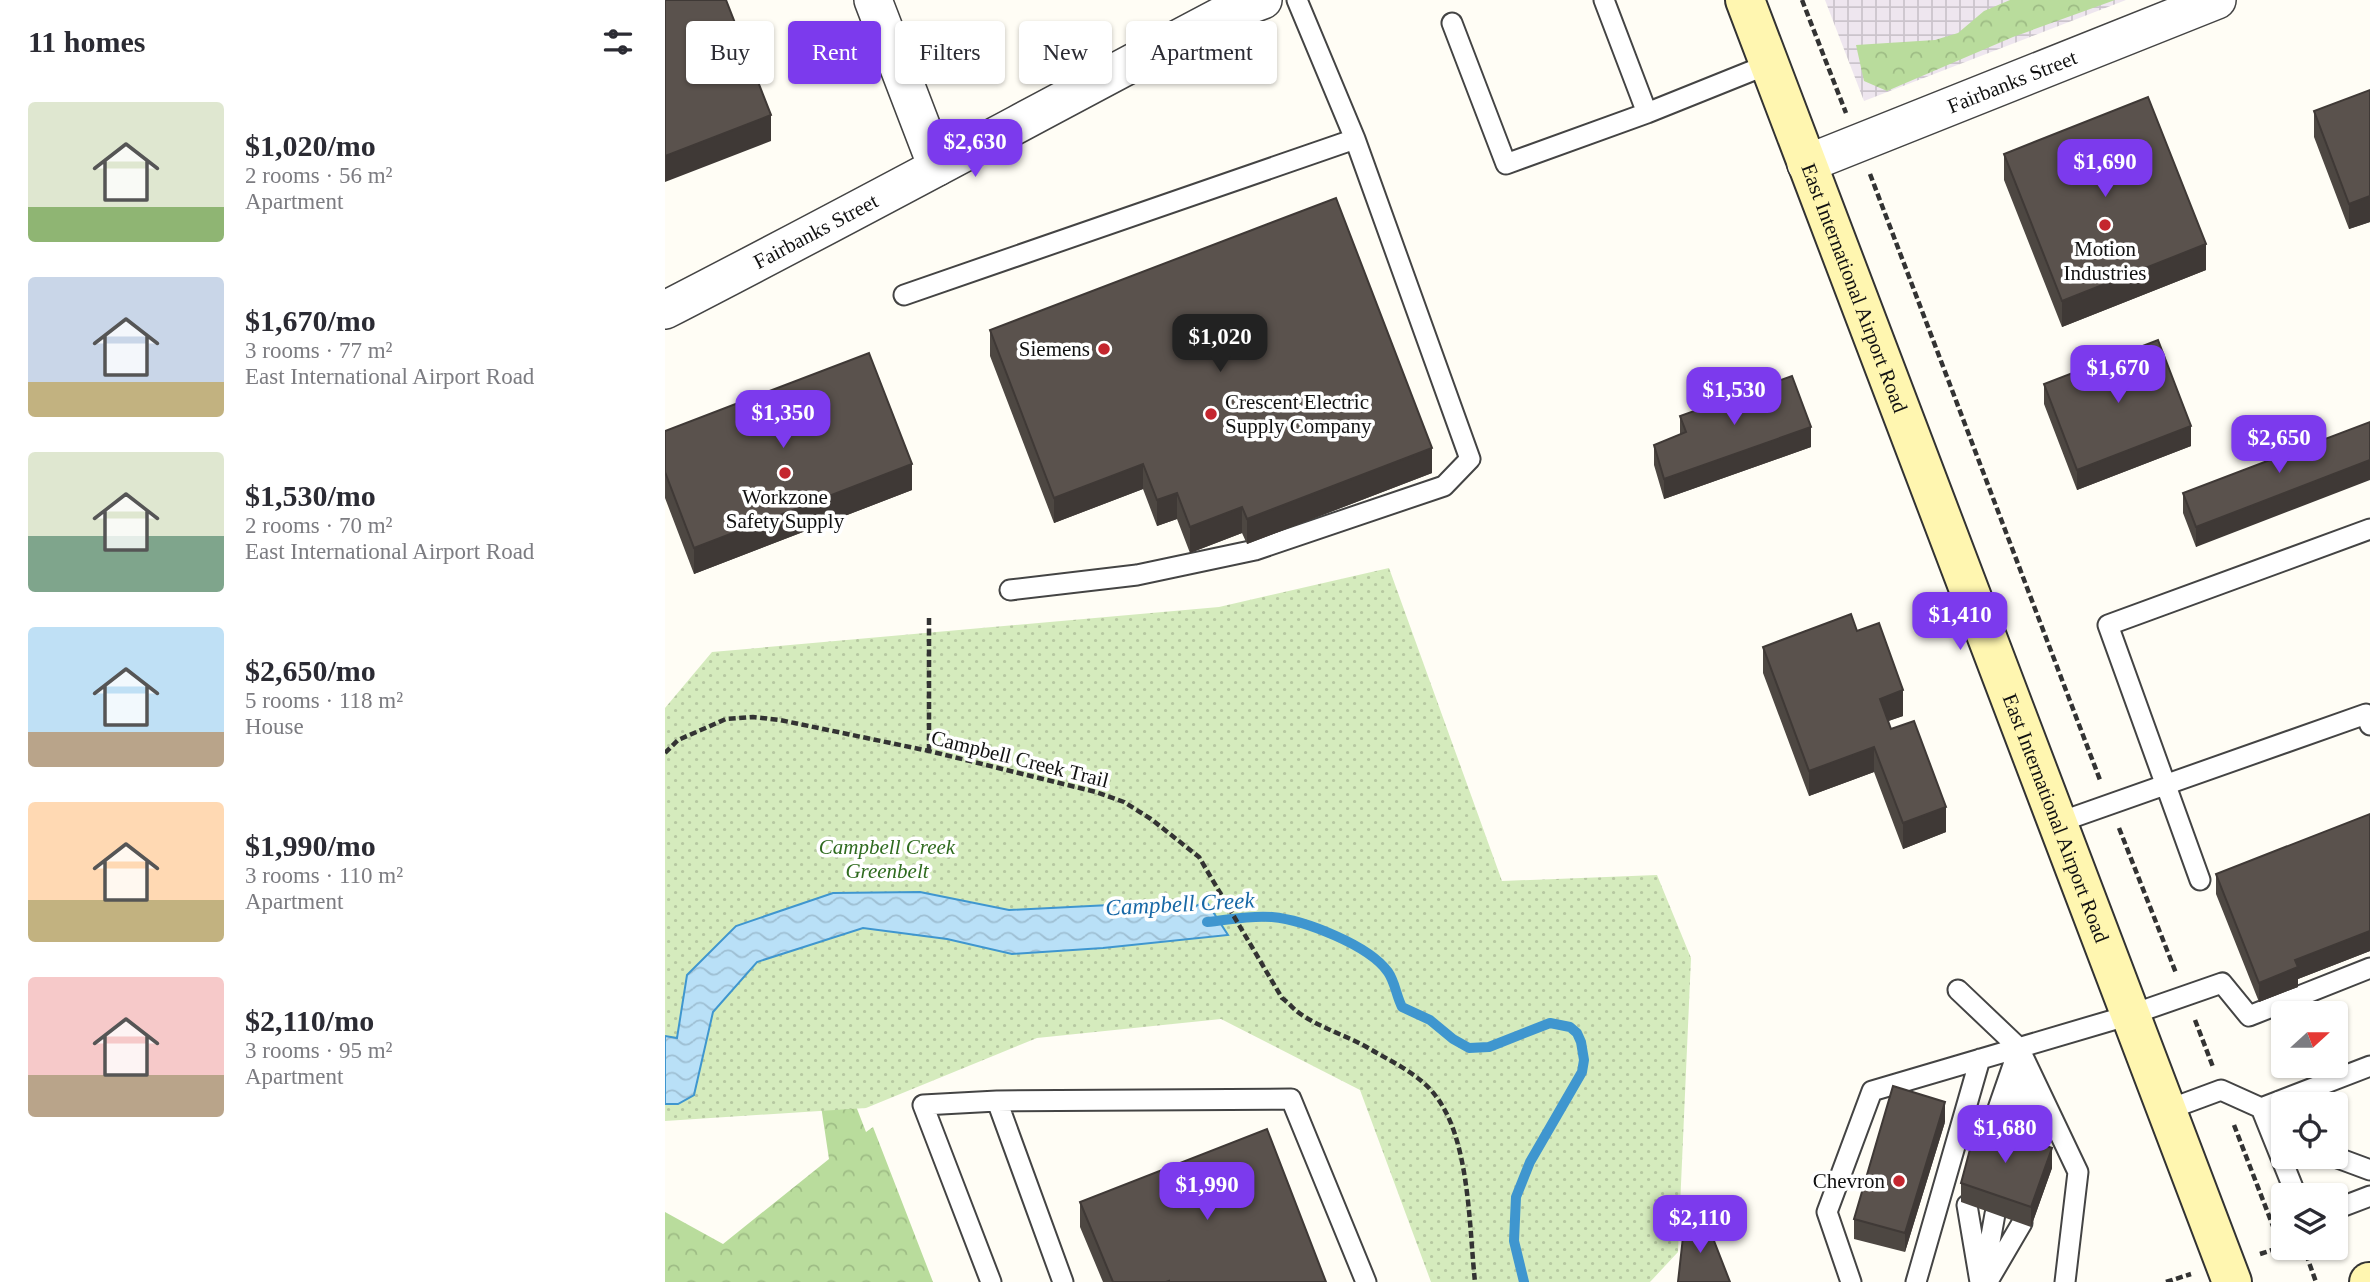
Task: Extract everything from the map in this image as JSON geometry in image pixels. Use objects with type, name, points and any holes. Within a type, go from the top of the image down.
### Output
[{"type":"main road","name":"East International Airport Road","points":[[1745,0],[2232,1282]]},
{"type":"street","points":[[873,0],[936,167]]},
{"type":"street","name":"Fairbanks Street","points":[[665,310],[866,207],[1223,15],[1263,0]]},
{"type":"street","name":"Fairbanks Street","points":[[1806,164],[2217,0]]},
{"type":"lane","points":[[1010,590],[1137,575],[1255,550],[1444,486],[1470,460],[1355,139],[1297,0]]},
{"type":"lane","points":[[1604,0],[1647,113]]},
{"type":"lane","points":[[1452,23],[1506,164],[1647,113],[1769,64]]},
{"type":"lane","points":[[904,295],[1355,139]]},
{"type":"lane","points":[[2200,880],[2108,625],[2370,530]]},
{"type":"lane","points":[[2057,823],[2365,714],[2370,725]]},
{"type":"lane","points":[[1851,1282],[1827,1212],[1872,1091],[2130,1015],[2222,984],[2249,1016],[2370,968]]},
{"type":"lane","points":[[1958,990],[2018,1048],[2078,1172],[2065,1282]]},
{"type":"lane","points":[[1985,1146],[2018,1048]]},
{"type":"lane","points":[[2010,1154],[2018,1048]]},
{"type":"lane","points":[[2018,1048],[2036,1163]]},
{"type":"lane","points":[[1916,1282],[1980,1059]]},
{"type":"lane","points":[[2261,1108],[2370,1066]]},
{"type":"lane","points":[[2168,1110],[2221,1090],[2261,1108],[2271,1124]]},
{"type":"lane","points":[[991,1282],[922,1105],[997,1101],[1291,1099],[1366,1282]]},
{"type":"lane","points":[[997,1101],[1063,1282]]},
{"type":"lane","points":[[2348,1162],[2370,1170]]},
{"type":"lane","points":[[2348,1204],[2370,1196]]},
{"type":"lane","points":[[1967,1205],[1984,1282]]},
{"type":"lane","points":[[1984,1282],[1995,1214]]},
{"type":"lane","points":[[1984,1282],[2022,1223]]},
{"type":"path","points":[[1802,0],[2271,1221]]},
{"type":"path","points":[[929,616],[929,751]]},
{"type":"path","name":"Campbell Creek Trail","points":[[665,753],[678,740],[726,719],[780,719],[929,751],[1096,792],[1124,802],[1151,819],[1199,857],[1282,998],[1302,1015],[1365,1046],[1418,1079],[1435,1094],[1447,1114],[1457,1141],[1463,1170],[1475,1282]]},
{"type":"path","points":[[2308,1260],[2316,1282]]},
{"type":"shaded area","points":[[1825,0],[2126,0],[1864,101]]},
{"type":"green space","points":[[2010,0],[2115,0],[2013,37],[1887,91],[1864,81],[1856,45],[1935,40],[1958,33],[1984,11]]},
{"type":"green space","name":"Campbell Creek Greenbelt","points":[[1389,568],[1502,881],[1657,875],[1691,958],[1678,1252],[1650,1282],[1431,1282],[1360,1090],[1221,1019],[1037,1038],[866,1108],[665,1121],[665,708],[712,652],[1219,607]]},
{"type":"green space","points":[[1036,1028],[854,1101],[866,1132],[873,1127],[933,1282],[665,1282],[665,1212],[723,1244],[829,1159],[815,1066]]},
{"type":"water","points":[[920,892],[1009,910],[1110,905],[1192,908],[1206,901],[1228,935],[1012,954],[947,939],[863,928],[757,962],[713,1012],[694,1095],[678,1104],[665,1104],[665,1036],[677,1038],[687,975],[736,926],[833,893]]},
{"type":"building","points":[[665,0],[726,0],[734,21],[686,21],[686,84],[759,84],[771,115],[665,156]]},
{"type":"building","points":[[2370,90],[2370,196],[2349,204],[2314,111]]},
{"type":"building","name":"Motion Industries","points":[[2148,97],[2206,244],[2062,301],[2004,154]]},
{"type":"building","name":"Crescent Electric Supply Company","points":[[1336,198],[1432,448],[1247,519],[1242,507],[1190,527],[1177,493],[1157,500],[1143,464],[1054,498],[990,330]]},
{"type":"building","points":[[2158,340],[2191,426],[2077,470],[2044,384]]},
{"type":"building","name":"Workzone Safety Supply","points":[[869,353],[912,464],[694,548],[665,472],[665,431]]},
{"type":"building","points":[[1792,376],[1811,427],[1664,479],[1654,445],[1686,432],[1680,416]]},
{"type":"building","points":[[2370,422],[2370,460],[2196,527],[2183,493]]},
{"type":"building","points":[[1851,614],[1857,631],[1879,623],[1903,690],[1880,699],[1891,729],[1914,721],[1946,807],[1903,823],[1874,747],[1809,771],[1763,647]]},
{"type":"building","points":[[2370,814],[2370,931],[2295,960],[2298,967],[2259,983],[2216,874]]},
{"type":"building","name":"Chevron","points":[[1893,1086],[1945,1102],[1905,1233],[1854,1219]]},
{"type":"building","points":[[1977,1123],[2052,1148],[2031,1207],[1961,1183]]},
{"type":"building","points":[[1267,1129],[1326,1282],[1113,1282],[1080,1202]]},
{"type":"building","points":[[1693,1214],[1709,1228],[1730,1282],[1678,1282],[1684,1228]]},
{"type":"waterway","name":"Campbell Creek","points":[[1207,922],[1272,917],[1301,923],[1335,936],[1379,962],[1388,972],[1402,1007],[1430,1020],[1469,1048],[1489,1047],[1550,1023],[1570,1027],[1577,1033],[1584,1060],[1582,1072],[1530,1162],[1516,1197],[1514,1241],[1524,1282]]},
{"type":"place","name":"Motion Industries","points":[[2105,225]]},
{"type":"place","name":"Siemens","points":[[1104,349]]},
{"type":"place","name":"Crescent Electric Supply Company","points":[[1211,414]]},
{"type":"place","name":"Workzone Safety Supply","points":[[785,473]]},
{"type":"place","name":"Chevron","points":[[1899,1181]]}]
